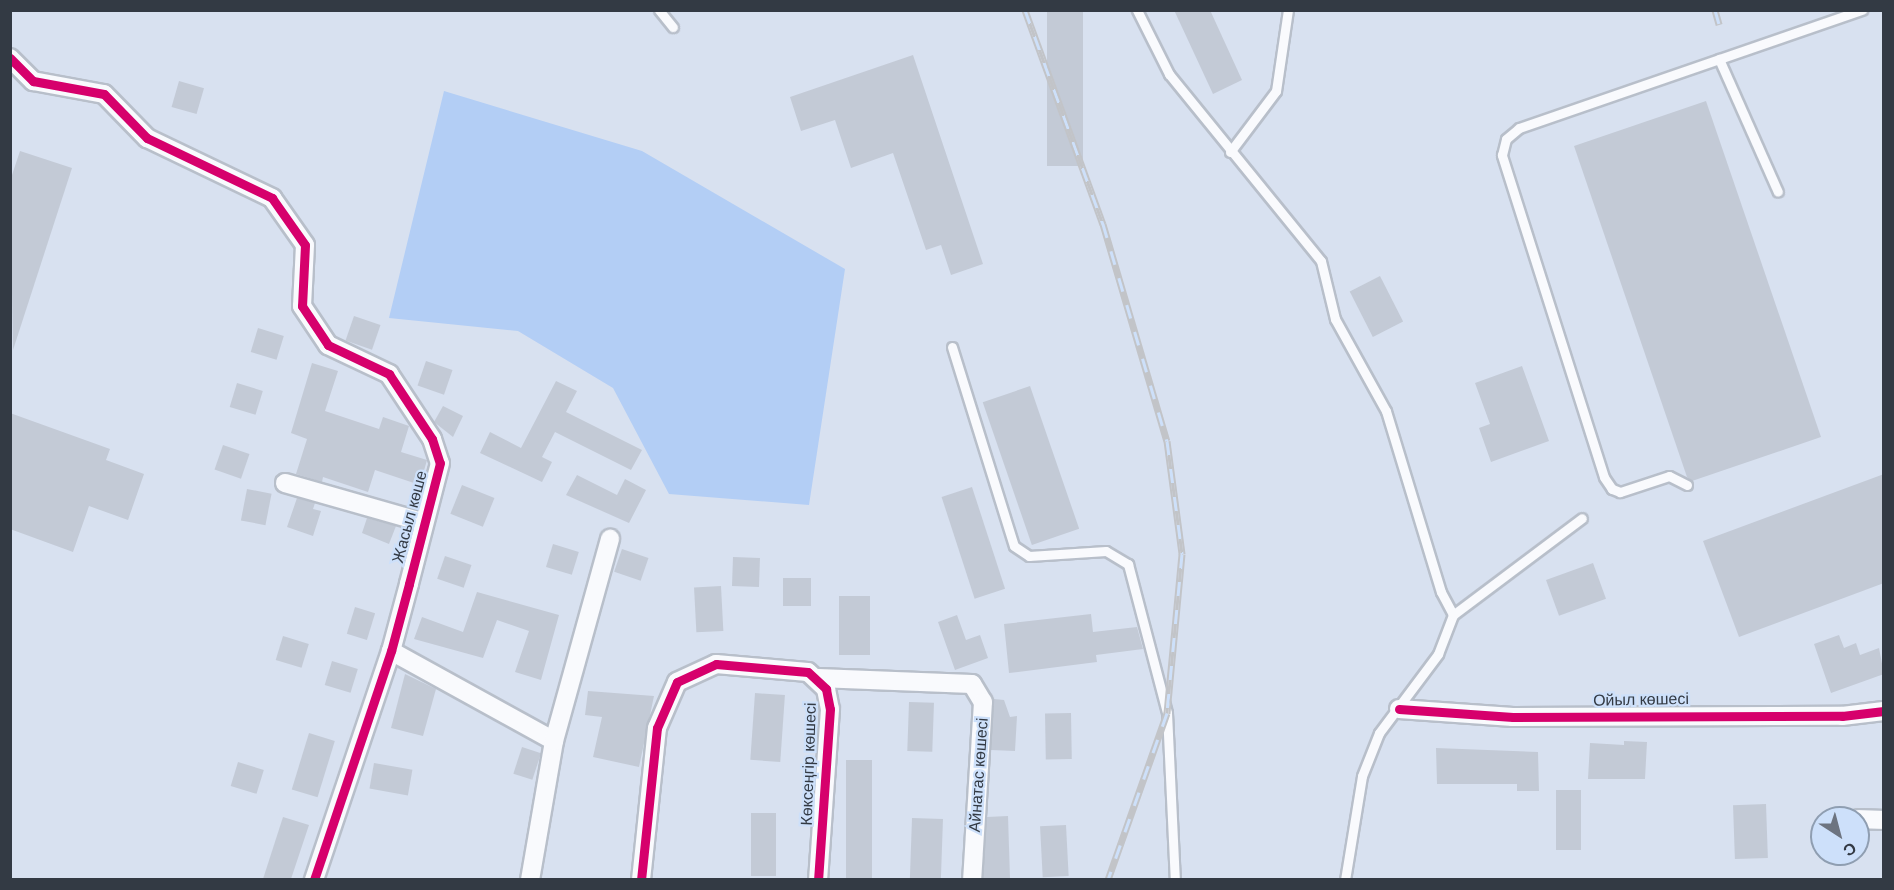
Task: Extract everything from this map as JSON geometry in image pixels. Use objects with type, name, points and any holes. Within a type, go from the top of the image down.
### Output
[{"type":"street","name":"Жасыл көше","points":[[10,58],[33,81],[104,94],[147,138],[272,198],[305,245],[302,306],[328,345],[389,374],[432,439],[440,463],[422,522],[391,651],[314,879]]},
{"type":"street","points":[[285,483],[422,522]]},
{"type":"street","points":[[530,879],[554,741],[610,540]]},
{"type":"street","points":[[391,651],[554,741]]},
{"type":"street","points":[[641,879],[657,728],[677,682],[716,664],[795,670],[818,678]]},
{"type":"street","name":"Көксеңгір көшесі","points":[[818,678],[826,689],[830,709],[818,879]]},
{"type":"street","name":"Айнатас көшесі","points":[[818,678],[972,684],[983,702],[972,879]]},
{"type":"street","name":"Ойыл көшесі","points":[[1399,709],[1513,717],[1842,716],[1884,711]]},
{"type":"lane","points":[[658,10],[674,27]]},
{"type":"lane","points":[[1137,10],[1168,74],[1321,261],[1335,319],[1386,411],[1441,592],[1453,615]]},
{"type":"lane","points":[[1230,152],[1276,91],[1288,10]]},
{"type":"lane","points":[[1687,485],[1669,476],[1620,492],[1612,489],[1604,477],[1502,155],[1506,139],[1519,128],[1862,10]]},
{"type":"lane","points":[[1719,59],[1778,192]]},
{"type":"lane","points":[[952,347],[1014,546],[1029,556],[1106,551],[1128,564],[1167,712],[1175,879]]},
{"type":"lane","points":[[1346,879],[1362,776],[1379,733],[1438,654],[1453,615],[1582,518]]},
{"type":"shaded area","points":[[444,91],[642,151],[845,269],[809,505],[669,494],[613,388],[518,331],[389,318]]},
{"type":"building","points":[[1047,10],[1083,10],[1083,166],[1047,166]]},
{"type":"building","points":[[1174,10],[1210,10],[1242,80],[1213,94]]},
{"type":"building","points":[[913,55],[983,264],[951,275],[941,245],[926,250],[893,153],[851,168],[835,120],[801,131],[790,97]]},
{"type":"building","points":[[179,81],[204,88],[197,114],[172,107]]},
{"type":"building","points":[[1706,101],[1821,437],[1692,481],[1687,477],[1574,146]]},
{"type":"building","points":[[20,151],[72,168],[13,350],[10,181]]},
{"type":"building","points":[[1380,276],[1403,321],[1373,337],[1350,291]]},
{"type":"building","points":[[354,316],[380,325],[372,350],[346,341]]},
{"type":"building","points":[[258,328],[284,336],[277,360],[251,352]]},
{"type":"building","points":[[426,361],[452,370],[444,395],[418,386]]},
{"type":"building","points":[[312,363],[338,371],[325,411],[379,429],[383,417],[409,426],[401,452],[427,460],[420,485],[375,470],[368,492],[323,477],[322,482],[296,474],[307,439],[291,433]]},
{"type":"building","points":[[1522,366],[1549,441],[1491,462],[1479,428],[1490,424],[1475,383]]},
{"type":"building","points":[[556,381],[577,391],[566,412],[642,450],[631,470],[555,432],[542,457],[552,462],[542,482],[480,453],[490,432],[521,448]]},
{"type":"building","points":[[237,383],[263,391],[256,415],[230,407]]},
{"type":"building","points":[[1030,386],[1079,529],[1032,545],[983,402]]},
{"type":"building","points":[[443,406],[463,416],[453,437],[434,422]]},
{"type":"building","points":[[10,413],[110,449],[106,460],[144,474],[128,520],[89,506],[73,552],[10,529]]},
{"type":"building","points":[[223,445],[249,454],[241,479],[215,470]]},
{"type":"building","points":[[1884,474],[1884,583],[1739,637],[1703,541]]},
{"type":"building","points":[[577,475],[617,495],[625,479],[646,490],[629,523],[566,495]]},
{"type":"building","points":[[462,485],[494,498],[483,527],[450,514]]},
{"type":"building","points":[[972,487],[1005,589],[975,599],[942,497]]},
{"type":"building","points":[[247,489],[272,494],[265,525],[241,520]]},
{"type":"building","points":[[297,498],[315,503],[313,509],[321,511],[313,536],[287,527]]},
{"type":"building","points":[[367,518],[396,526],[389,544],[362,533]]},
{"type":"building","points":[[553,544],[579,552],[572,575],[546,567]]},
{"type":"building","points":[[622,549],[648,558],[641,581],[614,572]]},
{"type":"building","points":[[445,556],[471,565],[464,588],[437,579]]},
{"type":"building","points":[[733,557],[760,558],[759,587],[732,586]]},
{"type":"building","points":[[1593,563],[1606,599],[1559,616],[1546,580]]},
{"type":"building","points":[[783,578],[811,578],[811,606],[783,606]]},
{"type":"building","points":[[721,586],[723,631],[696,632],[694,587]]},
{"type":"building","points":[[477,592],[559,615],[541,680],[515,672],[529,631],[497,620],[483,658],[414,639],[422,617],[463,632]]},
{"type":"building","points":[[839,596],[870,596],[870,655],[839,655]]},
{"type":"building","points":[[355,607],[375,613],[367,640],[347,634]]},
{"type":"building","points":[[1091,614],[1093,632],[1137,627],[1143,649],[1096,655],[1097,662],[1009,673],[1004,624]]},
{"type":"building","points":[[957,615],[966,640],[980,635],[988,658],[955,670],[938,622]]},
{"type":"building","points":[[1839,635],[1844,648],[1856,643],[1860,655],[1879,648],[1884,674],[1831,693],[1814,644]]},
{"type":"building","points":[[283,636],[309,644],[302,668],[276,660]]},
{"type":"building","points":[[332,661],[358,669],[351,693],[325,685]]},
{"type":"building","points":[[405,674],[436,689],[423,736],[391,728]]},
{"type":"building","points":[[588,691],[654,696],[639,767],[593,757],[602,717],[585,715]]},
{"type":"building","points":[[755,693],[785,695],[780,762],[750,760]]},
{"type":"building","points":[[994,699],[1004,700],[1010,717],[1017,716],[1015,751],[991,750]]},
{"type":"building","points":[[909,702],[934,703],[932,752],[907,751]]},
{"type":"building","points":[[1045,713],[1071,713],[1072,759],[1046,759]]},
{"type":"building","points":[[309,733],[335,741],[318,797],[292,789]]},
{"type":"building","points":[[1624,741],[1647,742],[1645,779],[1588,779],[1590,743],[1624,745]]},
{"type":"building","points":[[522,747],[541,753],[532,780],[513,774]]},
{"type":"building","points":[[1436,748],[1538,752],[1539,791],[1517,791],[1517,784],[1437,784]]},
{"type":"building","points":[[846,760],[872,760],[872,879],[846,879]]},
{"type":"building","points":[[238,762],[264,770],[257,794],[231,786]]},
{"type":"building","points":[[374,763],[412,770],[408,795],[369,789]]},
{"type":"building","points":[[1556,790],[1581,790],[1581,850],[1556,850]]},
{"type":"building","points":[[1766,804],[1768,858],[1735,859],[1733,805]]},
{"type":"building","points":[[751,813],[776,813],[776,876],[751,876]]},
{"type":"building","points":[[1008,816],[1010,878],[983,879],[987,817]]},
{"type":"building","points":[[283,817],[309,825],[291,879],[263,879]]},
{"type":"building","points":[[912,818],[943,819],[941,880],[910,879]]},
{"type":"building","points":[[1066,825],[1069,876],[1043,877],[1040,826]]},
{"type":"railway","points":[[1025,10],[1103,224],[1167,441],[1182,554],[1167,713],[1108,880]]},
{"type":"railway","points":[[1715,10],[1719,24]]},
{"type":"cycle path","points":[[10,58],[33,81],[104,94],[147,138],[272,198],[305,245],[302,306],[328,345],[389,374],[432,439],[440,463],[409,584],[391,651],[314,880]]},
{"type":"cycle path","points":[[641,880],[657,728],[677,682],[716,664],[808,672],[826,689],[830,709],[818,880]]},
{"type":"cycle path","points":[[1399,709],[1513,717],[1842,716],[1884,711]]}]
